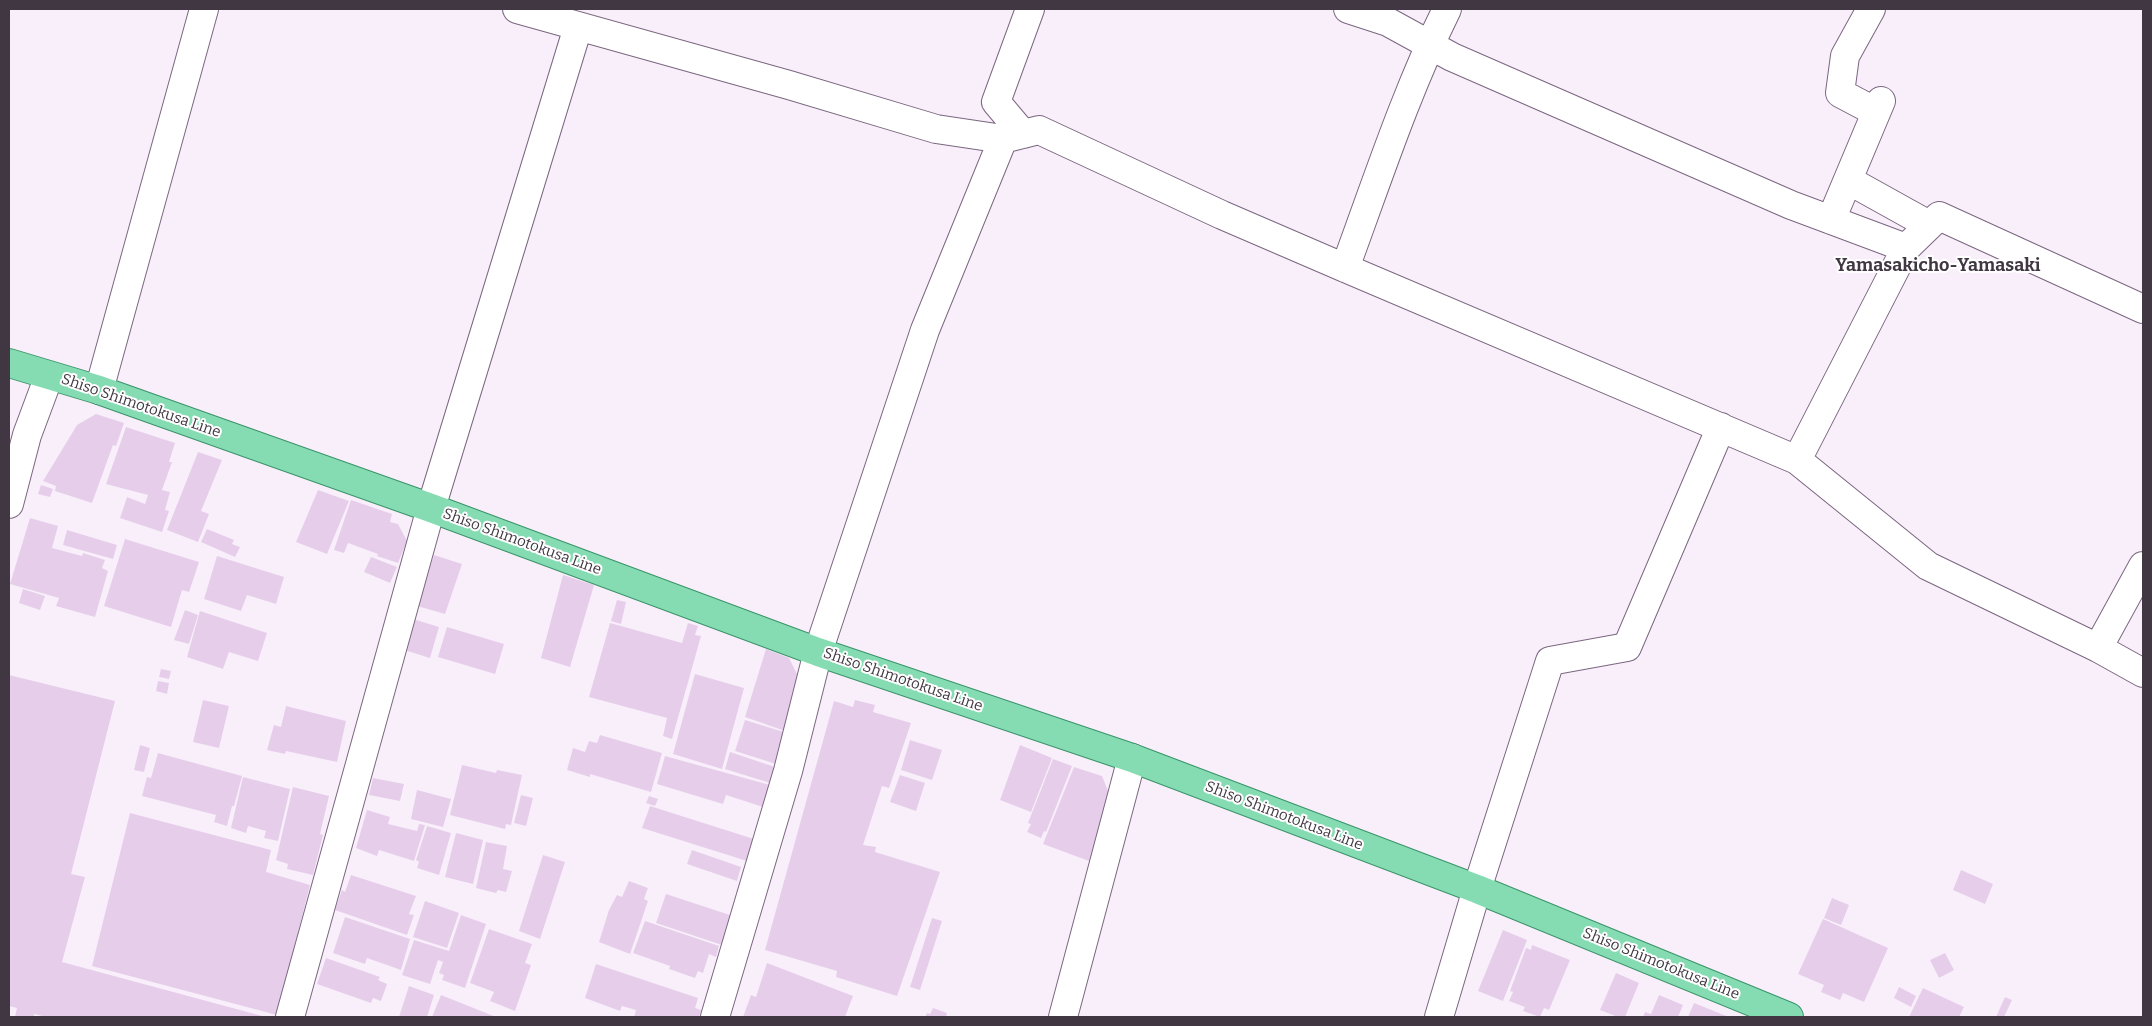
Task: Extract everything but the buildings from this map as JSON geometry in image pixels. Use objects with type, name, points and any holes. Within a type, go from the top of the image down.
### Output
[{"type":"main road","name":"Shiso Shimotokusa Line","points":[[9,363],[99,390],[431,508],[818,652],[1132,758],[1477,889],[1789,1017]]},
{"type":"street","points":[[99,390],[204,9]]},
{"type":"street","points":[[517,9],[789,85],[936,129],[1013,136],[1039,130],[1345,268],[1797,460],[1928,566],[2098,648],[2143,672]]},
{"type":"street","points":[[1013,136],[996,102],[1030,9]]},
{"type":"street","points":[[1348,9],[1388,22],[1452,57],[1791,205],[1906,248]]},
{"type":"street","points":[[1345,268],[1397,127],[1430,44],[1447,9]]},
{"type":"street","points":[[1831,220],[1879,106],[1840,93],[1845,56],[1871,9]]},
{"type":"street","points":[[290,1017],[431,508],[578,27]]},
{"type":"street","points":[[715,1017],[788,770],[818,652],[924,330],[1013,136]]},
{"type":"street","points":[[1848,180],[1929,225]]},
{"type":"street","points":[[1797,460],[1906,248],[1939,216],[2143,309]]},
{"type":"street","points":[[9,504],[27,436],[49,376]]},
{"type":"street","points":[[1439,1017],[1477,889],[1550,661],[1627,647],[1721,428]]},
{"type":"street","points":[[2098,648],[2143,566]]},
{"type":"street","points":[[1063,1017],[1132,758]]},
{"type":"district","name":"Yamasakicho-Yamasaki","points":[[1938,266]]}]
